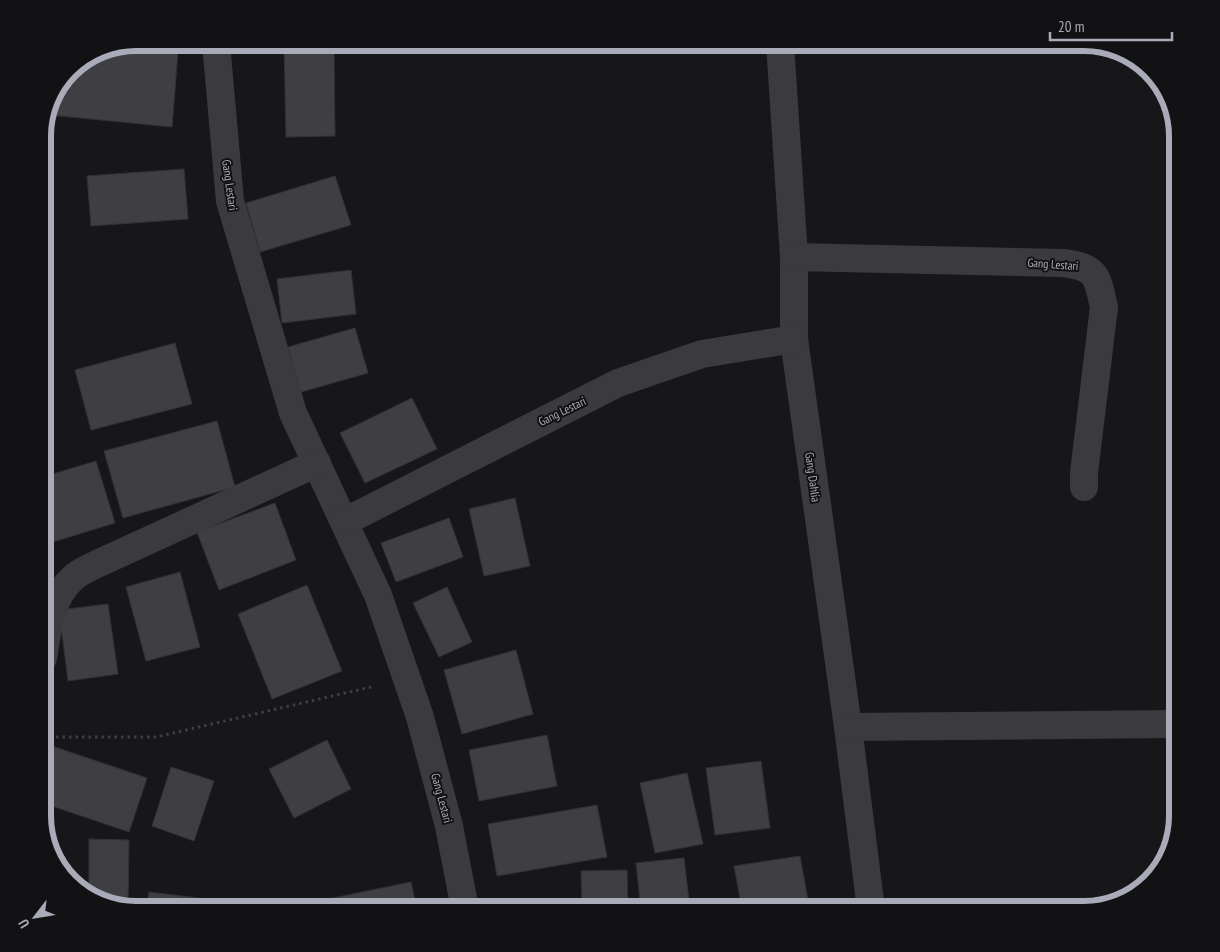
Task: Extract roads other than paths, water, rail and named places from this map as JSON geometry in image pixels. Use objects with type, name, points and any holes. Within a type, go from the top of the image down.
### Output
[{"type":"street","name":"Gang Lestari","points":[[217,51],[230,201],[293,413],[378,595],[420,717],[449,826],[463,901]]},
{"type":"street","name":"Gang Dahlia","points":[[781,51],[794,257],[794,339],[870,901]]},
{"type":"street","name":"Gang Lestari","points":[[794,257],[1063,263],[1083,266],[1093,273],[1099,285],[1104,307],[1084,473],[1084,487]]},
{"type":"street","name":"Gang Lestari","points":[[344,522],[618,384],[702,354],[794,339]]},
{"type":"street","points":[[51,616],[58,595],[73,577],[97,564],[317,463]]},
{"type":"street","points":[[848,728],[1169,724]]}]
